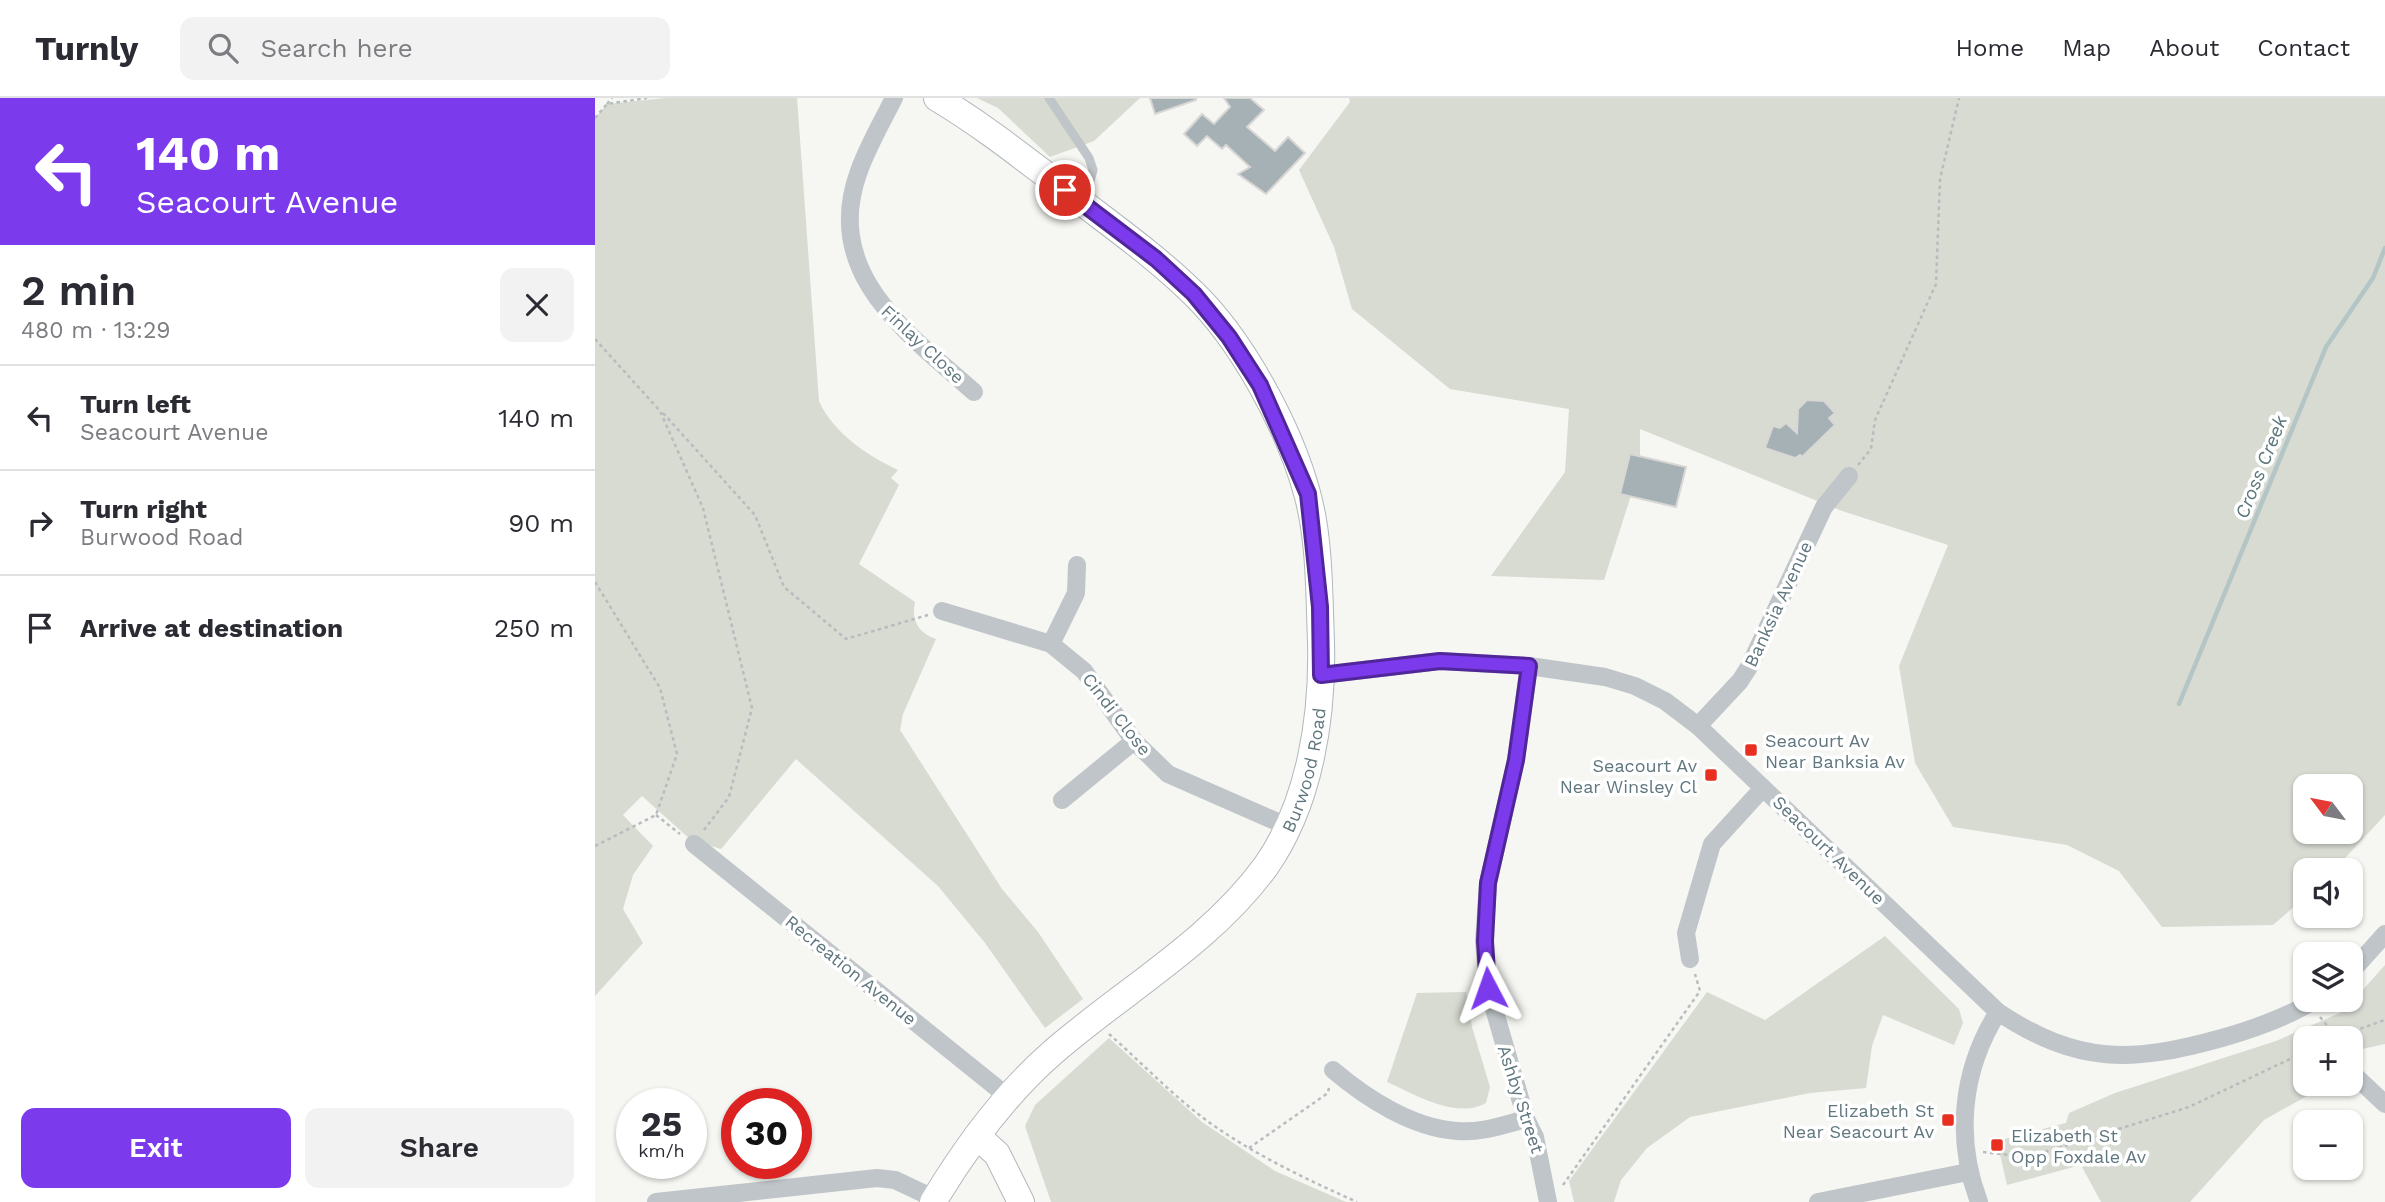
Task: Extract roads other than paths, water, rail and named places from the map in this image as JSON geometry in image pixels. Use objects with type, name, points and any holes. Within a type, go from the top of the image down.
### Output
[{"type":"main road","name":"Burwood Road","points":[[934,1201],[1007,1096],[1052,1053],[1182,952],[1227,909],[1265,867],[1289,827],[1316,727],[1321,675],[1320,607],[1308,494],[1260,385],[1229,337],[1194,294],[991,132],[937,98]]},
{"type":"main road","points":[[977,1136],[997,1154],[1021,1202]]},
{"type":"street","name":"Finlay Close","points":[[894,98],[856,183],[851,232],[859,267],[876,300],[895,322],[974,392]]},
{"type":"street","name":"Banksia Avenue","points":[[1698,726],[1740,681],[1749,667],[1824,506],[1849,475]]},
{"type":"street","points":[[1051,644],[1076,593],[1077,565]]},
{"type":"street","name":"Cindi Close","points":[[942,611],[1051,644],[1084,671],[1134,741],[1168,774],[1289,827]]},
{"type":"street","name":"Seacourt Avenue","points":[[1321,675],[1440,661],[1529,666],[1605,677],[1635,686],[1665,701],[1698,726],[1998,1012],[2051,1042],[2088,1053],[2129,1057],[2180,1050],[2243,1032],[2293,1010]]},
{"type":"street","name":"Ashby Street","points":[[1529,666],[1516,760],[1488,883],[1485,941],[1488,988],[1526,1119],[1535,1137],[1553,1196]]},
{"type":"street","points":[[1062,800],[1134,741]]},
{"type":"street","points":[[1690,959],[1686,933],[1712,844],[1763,788]]},
{"type":"street","name":"Recreation Avenue","points":[[694,844],[1007,1096]]},
{"type":"street","points":[[2363,959],[2385,934]]},
{"type":"street","points":[[1979,1202],[1968,1172],[1964,1116],[1968,1084],[1977,1049],[1998,1012]]},
{"type":"street","points":[[1333,1070],[1366,1098],[1430,1126],[1456,1131],[1482,1130],[1526,1119]]},
{"type":"street","points":[[2363,1083],[2385,1104]]},
{"type":"street","points":[[1818,1202],[1968,1172]]},
{"type":"street","points":[[656,1202],[877,1178],[895,1180],[934,1201]]},
{"type":"lane","points":[[1049,98],[1089,158],[1093,170],[1084,204]]},
{"type":"waterway","name":"Cross Creek","points":[[2179,704],[2326,347],[2373,278],[2385,248]]},
{"type":"place","name":"Seacourt Av Near Banksia Av","points":[[1751,750]]},
{"type":"place","name":"Seacourt Av Near Winsley Cl","points":[[1711,775]]},
{"type":"place","name":"Elizabeth St Near Seacourt Av","points":[[1948,1120]]},
{"type":"place","name":"Elizabeth St Opp Foxdale Av","points":[[1997,1145]]}]
